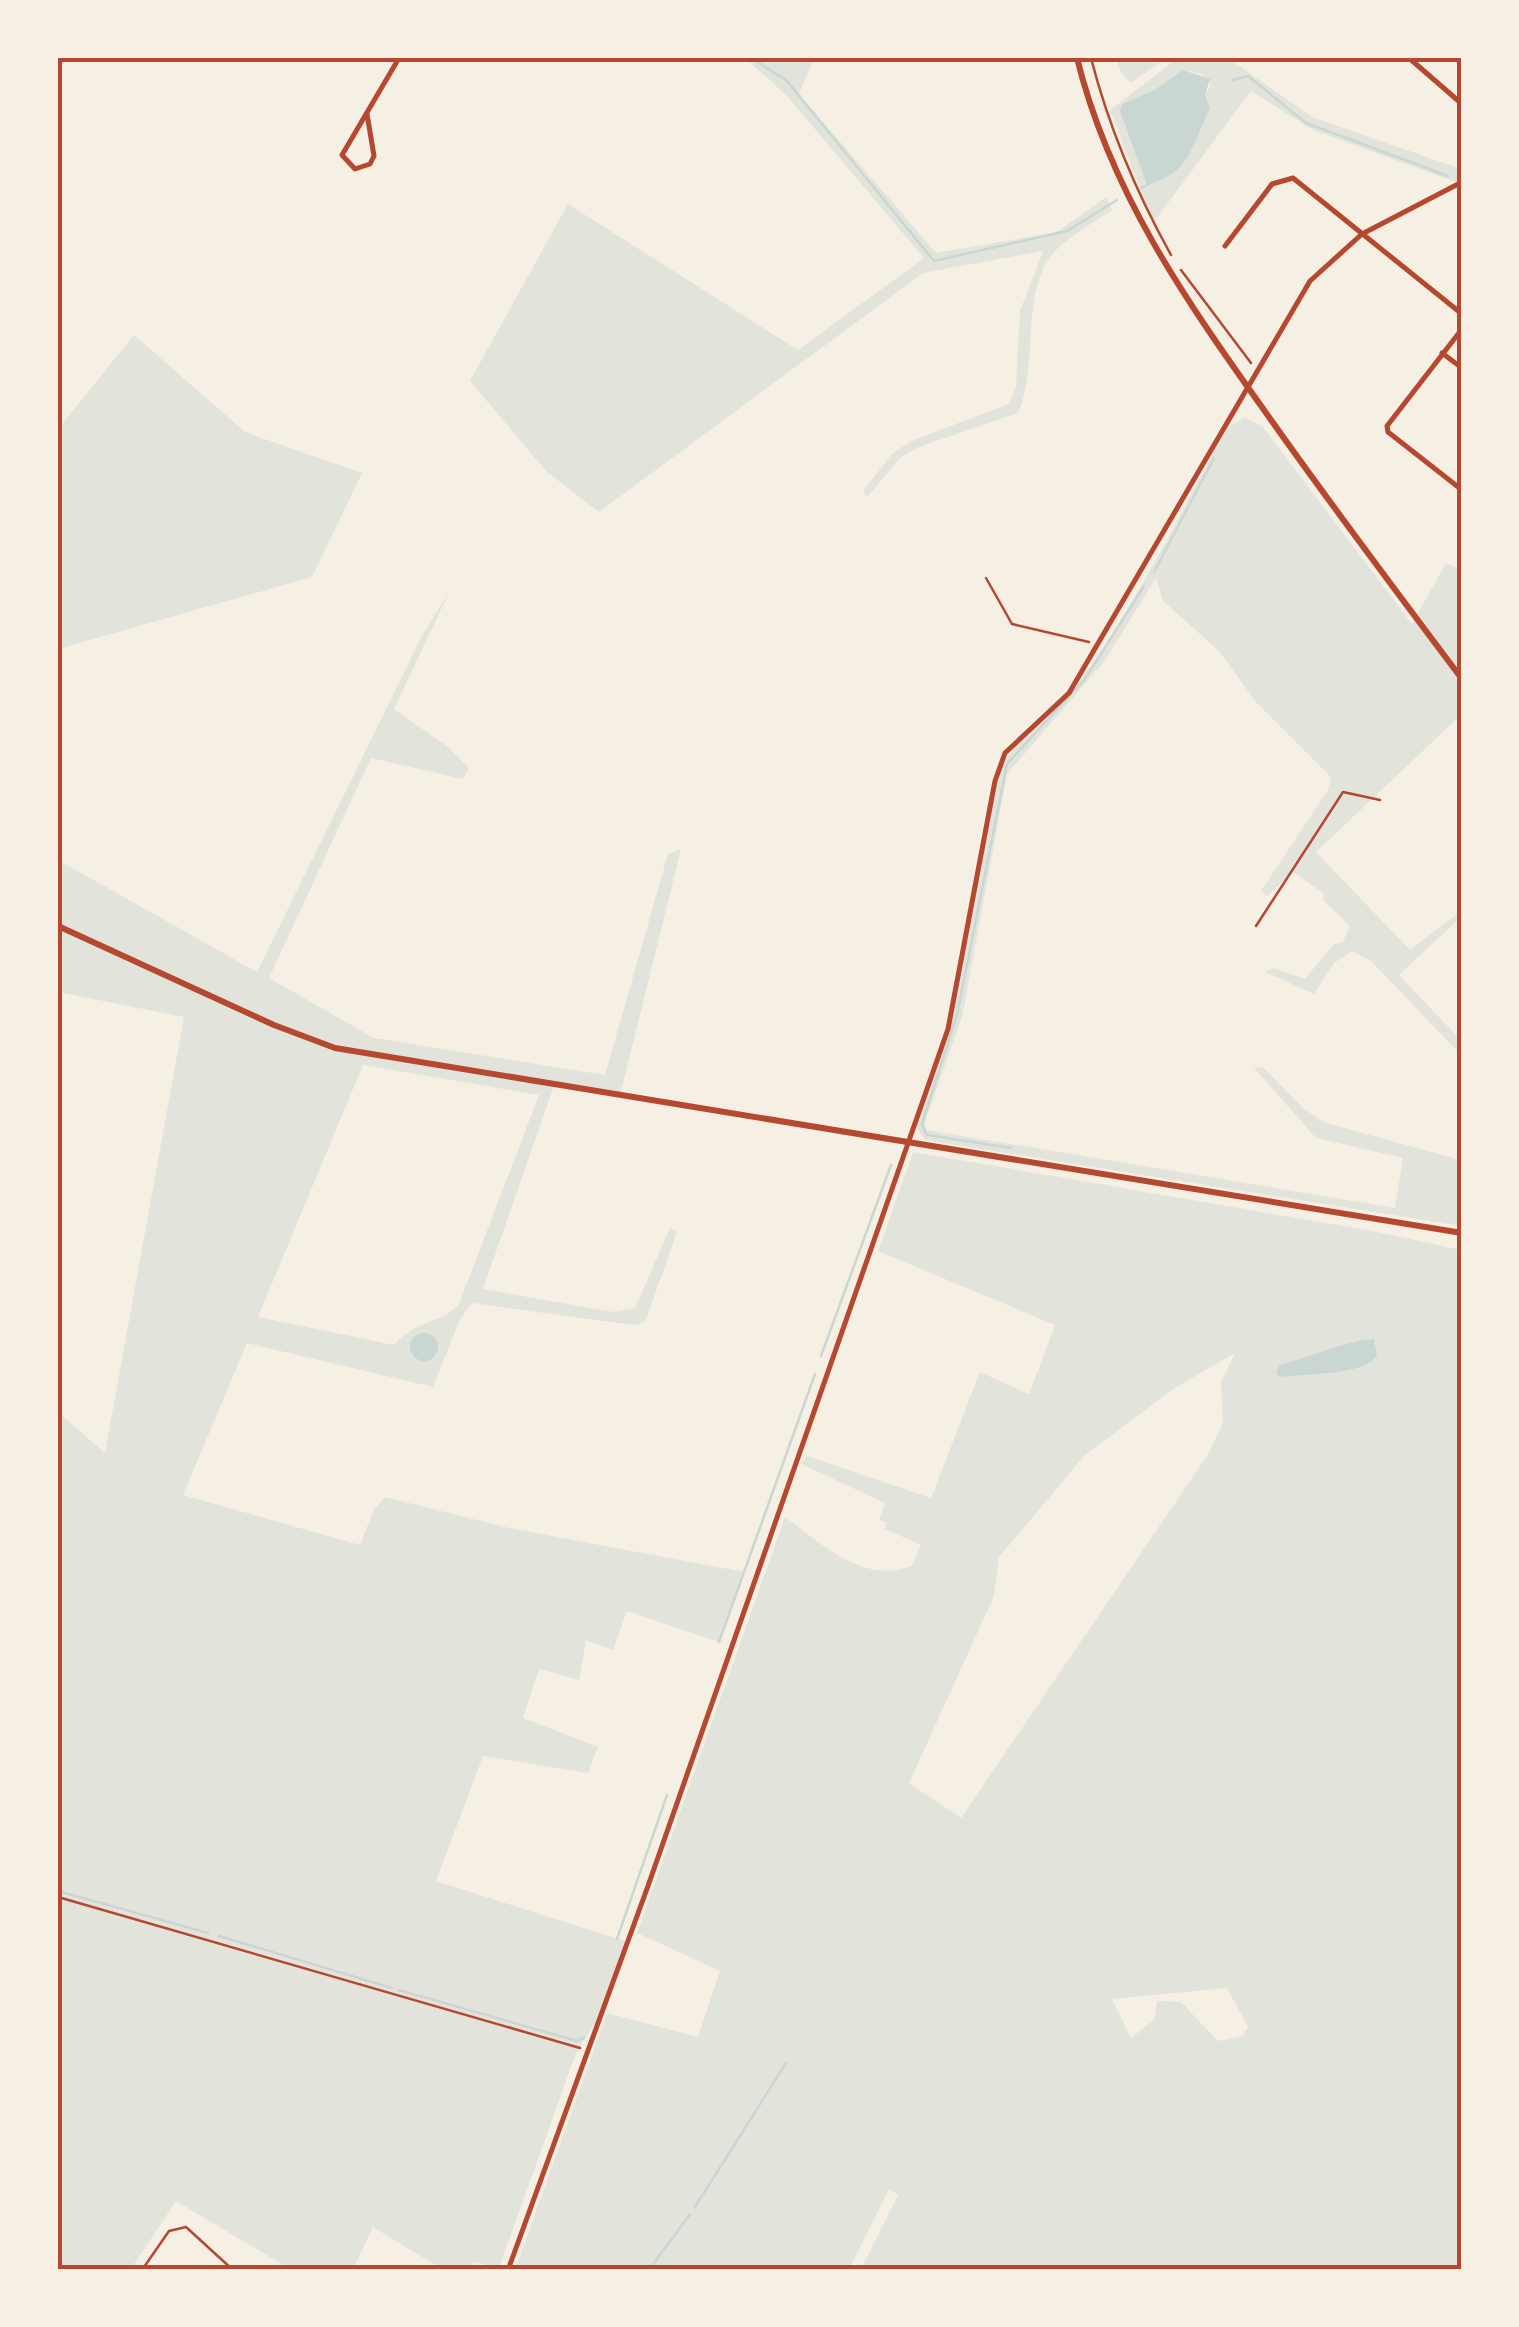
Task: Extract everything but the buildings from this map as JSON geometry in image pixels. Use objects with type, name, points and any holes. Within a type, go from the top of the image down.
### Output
[{"type":"street","points":[[367,114],[374,156],[370,164],[355,169],[342,155],[399,58]]},
{"type":"street","points":[[1077,58],[1122,190],[1166,270],[1462,679]]},
{"type":"street","points":[[1409,58],[1462,104]]},
{"type":"street","points":[[1225,246],[1281,178],[1293,178],[1462,314]]},
{"type":"street","points":[[508,2270],[948,1030],[994,780],[1006,752],[1070,694],[1255,368],[1310,281],[1362,234],[1462,182]]},
{"type":"street","points":[[1462,328],[1387,426],[1388,432],[1462,490]]},
{"type":"street","points":[[1442,353],[1462,368]]},
{"type":"street","points":[[58,926],[274,1025],[334,1048],[1462,1234]]},
{"type":"lane","points":[[142,2270],[169,2231],[186,2227],[233,2270]]},
{"type":"path","points":[[1091,58],[1103,104],[1143,204],[1184,275],[1255,368]]},
{"type":"path","points":[[986,578],[1012,624],[1100,644]]},
{"type":"path","points":[[1256,926],[1343,792],[1380,800]]},
{"type":"path","points":[[58,1897],[589,2050]]},
{"type":"shaded area","points":[[745,58],[814,58],[799,94],[936,253],[1057,232],[1106,197],[1112,210],[1060,246],[1044,268],[1033,307],[1028,374],[1018,413],[916,448],[900,458],[867,497],[863,491],[892,454],[911,441],[1009,404],[1016,387],[1020,311],[1043,251],[923,273],[599,512],[547,472],[470,381],[568,204],[798,350],[924,258],[786,95]]},
{"type":"shaded area","points":[[1116,58],[1166,58],[1131,83],[1122,74]]},
{"type":"shaded area","points":[[1178,58],[1228,58],[1312,117],[1461,169],[1461,184],[1313,130],[1251,91],[1153,223],[1110,110]],"holes":[[[1183,70],[1201,74],[1211,85],[1205,95],[1210,109],[1193,146],[1173,173],[1147,184],[1121,112]]]},
{"type":"shaded area","points":[[1183,70],[1210,79],[1205,95],[1210,109],[1181,165],[1162,180],[1147,185],[1120,111],[1122,104],[1154,90]]},
{"type":"shaded area","points":[[134,335],[245,432],[362,473],[312,577],[58,649],[58,429]]},
{"type":"shaded area","points":[[1245,417],[1263,427],[1412,624],[1446,563],[1461,570],[1461,715],[1316,852],[1410,950],[1461,911],[1461,917],[1399,975],[1456,1035],[1461,1031],[1461,1055],[1371,961],[1352,951],[1334,963],[1314,994],[1265,972],[1274,968],[1305,979],[1334,944],[1343,942],[1350,926],[1323,900],[1324,894],[1293,872],[1267,896],[1261,891],[1328,790],[1331,777],[1256,702],[1219,651],[1163,601],[1156,578],[1104,662],[1007,774],[962,1017],[925,1122],[927,1130],[1395,1208],[1403,1158],[1316,1138],[1254,1068],[1263,1067],[1304,1109],[1326,1123],[1461,1160],[1461,1226],[925,1140],[915,1125],[948,1029],[995,781],[1027,731],[1097,657],[1149,573],[1227,428]]},
{"type":"shaded area","points":[[450,590],[394,709],[448,747],[469,768],[463,779],[371,758],[269,978],[374,1038],[605,1075],[668,854],[681,849],[620,1096],[554,1086],[483,1289],[613,1312],[635,1308],[670,1228],[677,1232],[646,1320],[638,1325],[472,1303],[459,1321],[433,1387],[247,1343],[183,1495],[360,1545],[374,1509],[385,1497],[509,1528],[744,1572],[719,1642],[627,1611],[613,1650],[586,1640],[579,1680],[539,1669],[523,1718],[598,1747],[588,1773],[483,1756],[436,1881],[628,1942],[602,2012],[576,2053],[499,2268],[474,2262],[468,2269],[442,2269],[373,2227],[353,2269],[290,2269],[176,2201],[131,2269],[58,2269],[58,1412],[105,1453],[184,1017],[58,992],[58,860],[257,972],[422,636]],"holes":[[[363,1065],[539,1095],[459,1304],[451,1311],[410,1331],[394,1345],[258,1317]]]},
{"type":"shaded area","points":[[913,1152],[1378,1232],[1461,1250],[1461,2269],[861,2269],[898,2195],[889,2189],[849,2269],[515,2270],[607,2013],[698,2037],[720,1971],[637,1933],[785,1517],[844,1559],[877,1570],[912,1566],[921,1545],[885,1529],[887,1523],[879,1520],[885,1503],[801,1464],[807,1456],[931,1498],[980,1372],[1029,1394],[1055,1325],[878,1251]],"holes":[[[1235,1353],[1221,1382],[1223,1423],[1207,1456],[961,1818],[909,1783],[994,1596],[999,1557],[1085,1455],[1173,1389]],[[1227,1988],[1248,2027],[1243,2036],[1218,2041],[1181,2002],[1157,2001],[1154,2020],[1131,2038],[1112,1999]]]},
{"type":"shaded area","points":[[424,1333],[434,1337],[438,1347],[434,1357],[424,1361],[414,1357],[410,1347],[414,1337]]},
{"type":"shaded area","points":[[1374,1339],[1377,1356],[1359,1367],[1319,1374],[1276,1374],[1279,1365]]},
{"type":"waterway","points":[[751,58],[786,80],[934,261],[1067,231],[1117,200]]},
{"type":"waterway","points":[[1232,80],[1248,76],[1306,123],[1448,176]]},
{"type":"waterway","points":[[1141,188],[1149,184]]},
{"type":"waterway","points":[[1154,572],[1214,458]]},
{"type":"waterway","points":[[1011,1148],[926,1134],[922,1124],[957,1015],[1007,764],[1085,679],[1144,586]]},
{"type":"waterway","points":[[821,1356],[891,1165]]},
{"type":"waterway","points":[[719,1642],[815,1374]]},
{"type":"waterway","points":[[617,1939],[667,1795]]},
{"type":"waterway","points":[[58,1891],[208,1933]]},
{"type":"waterway","points":[[219,1936],[392,1988]]},
{"type":"waterway","points":[[399,1990],[577,2041],[584,2038]]},
{"type":"waterway","points":[[695,2207],[786,2063]]},
{"type":"waterway","points":[[649,2270],[690,2214]]}]
